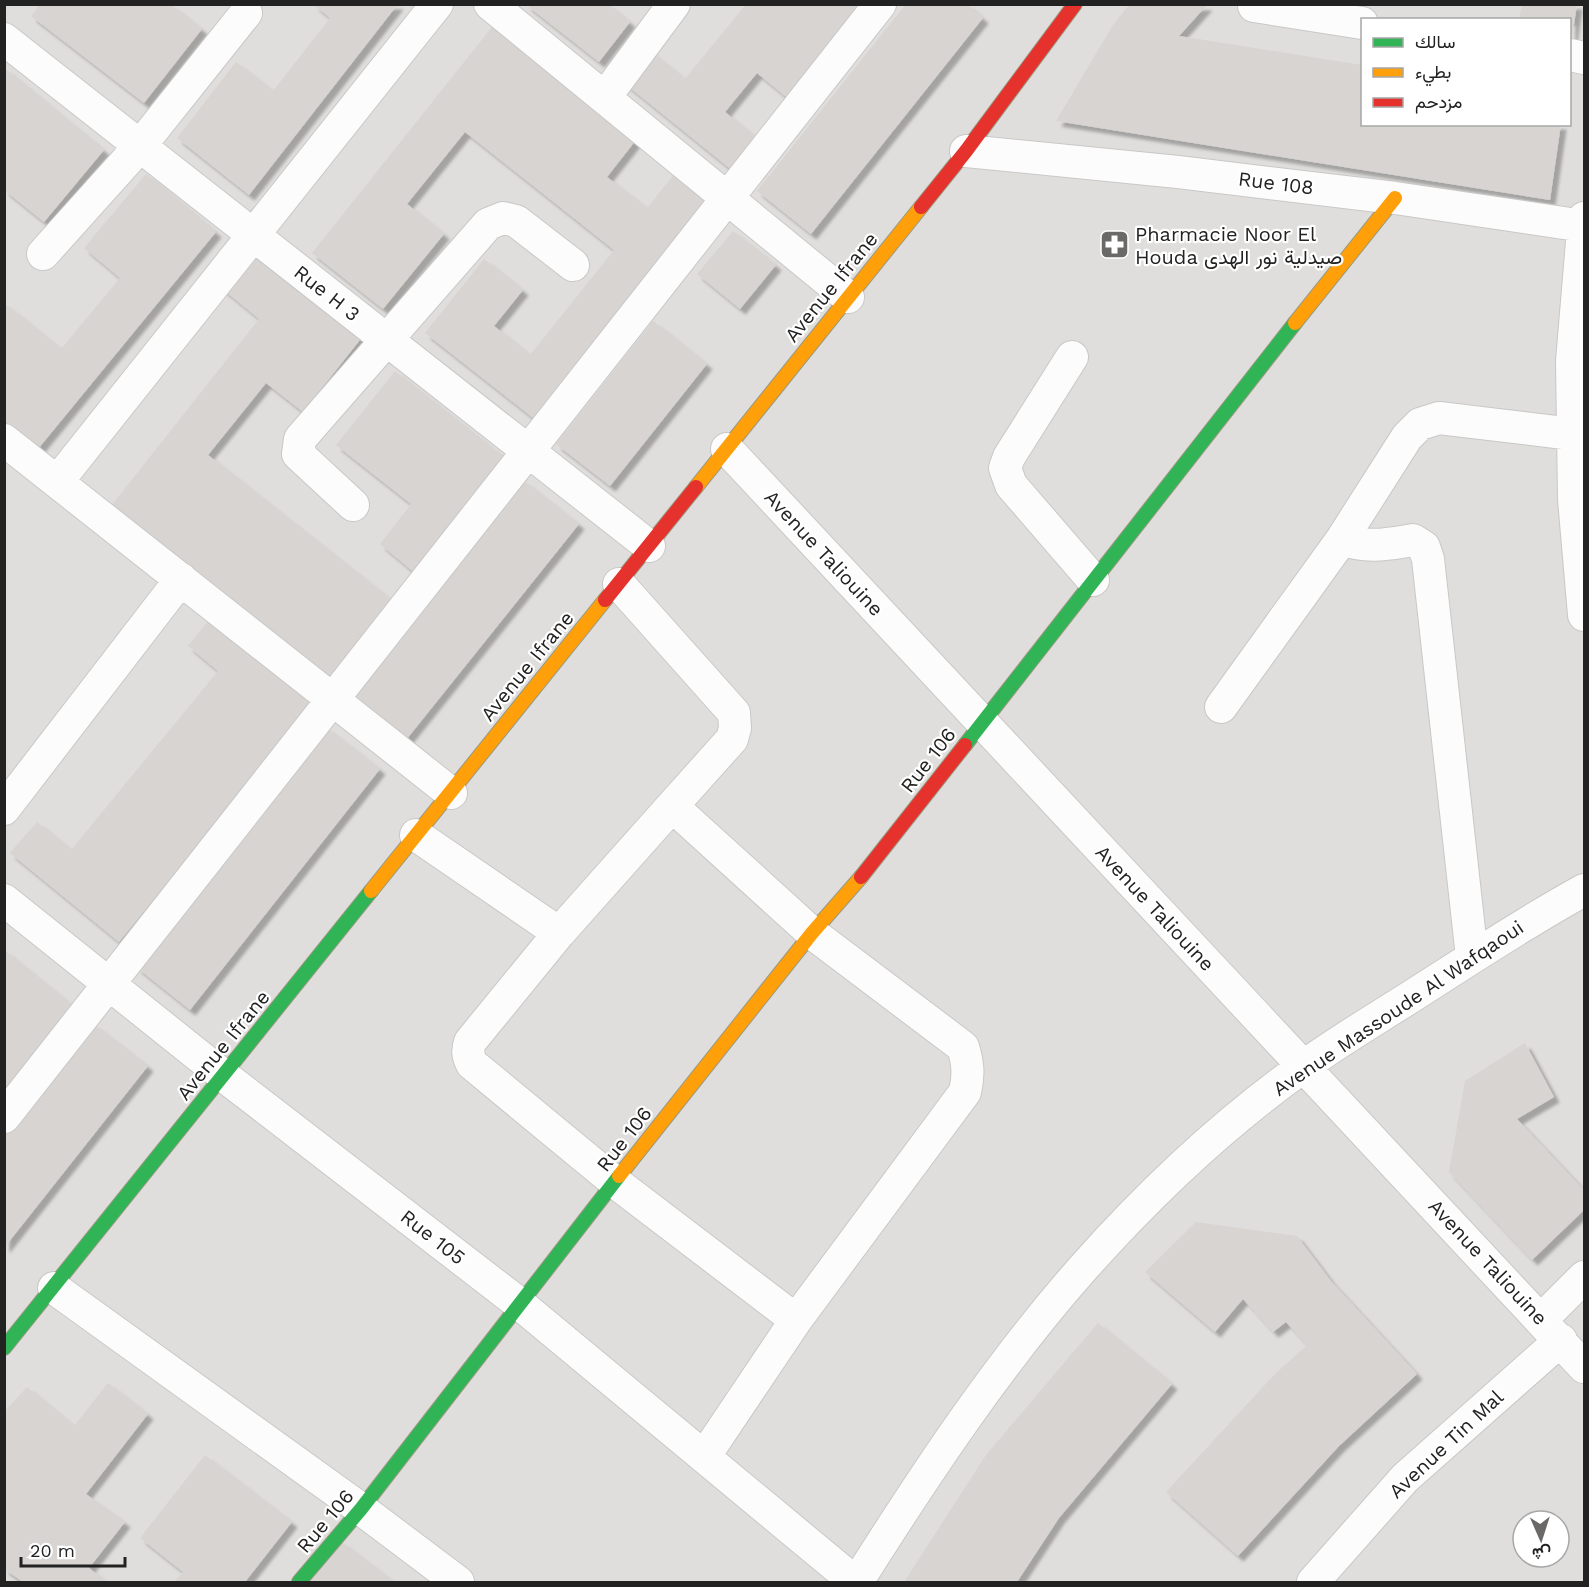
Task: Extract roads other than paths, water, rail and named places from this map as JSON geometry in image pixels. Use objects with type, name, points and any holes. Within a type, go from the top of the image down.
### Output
[{"type":"street","points":[[57,482],[437,4]]},
{"type":"street","points":[[490,4],[849,297]]},
{"type":"street","points":[[604,97],[674,4]]},
{"type":"street","points":[[4,1117],[880,4]]},
{"type":"street","name":"Avenue Ifrane","points":[[4,1348],[966,151],[1075,4]]},
{"type":"street","points":[[1254,6],[1361,23]]},
{"type":"street","points":[[43,254],[140,146],[246,13]]},
{"type":"street","name":"Rue H 3","points":[[4,39],[649,546]]},
{"type":"street","name":"Rue 108","points":[[966,151],[1178,172],[1584,223]]},
{"type":"street","name":"Rue 106","points":[[299,1582],[361,1509],[812,933],[875,861],[1093,579],[1395,198]]},
{"type":"street","points":[[353,505],[298,454],[300,439],[489,224],[503,219],[516,221],[573,265]]},
{"type":"street","points":[[1584,223],[1572,361],[1574,499],[1584,615]]},
{"type":"street","points":[[1072,357],[1009,457],[1005,468],[1011,485],[1093,579]]},
{"type":"street","points":[[1221,707],[1342,539],[1407,437],[1420,424],[1440,418],[1572,434]]},
{"type":"street","points":[[4,440],[451,792]]},
{"type":"street","name":"Avenue Taliouine","points":[[727,449],[1584,1366]]},
{"type":"street","points":[[1342,539],[1358,545],[1374,546],[1413,540],[1424,547],[1428,559],[1472,957]]},
{"type":"street","points":[[4,809],[181,579]]},
{"type":"street","points":[[619,584],[734,713],[735,728],[732,739],[559,933],[470,1042],[467,1051],[472,1064],[615,1182],[796,1320]]},
{"type":"street","points":[[672,806],[812,933],[963,1047],[968,1062],[965,1092],[796,1320],[704,1457]]},
{"type":"street","points":[[416,835],[559,933]]},
{"type":"street","name":"Avenue Massoude Al Wafqaoui","points":[[856,1582],[970,1412],[1036,1324],[1084,1267],[1188,1161],[1303,1066],[1542,913],[1584,890]]},
{"type":"street","name":"Rue 105","points":[[4,900],[224,1076],[521,1305],[856,1582]]},
{"type":"street","name":"Avenue Tin Mal","points":[[1313,1582],[1405,1478],[1552,1330],[1584,1276]]},
{"type":"street","points":[[54,1288],[361,1509],[458,1582]]},
{"type":"place","name":"Pharmacie Noor El Houda صيدلية نور الهدى","points":[[1114,245]]}]
